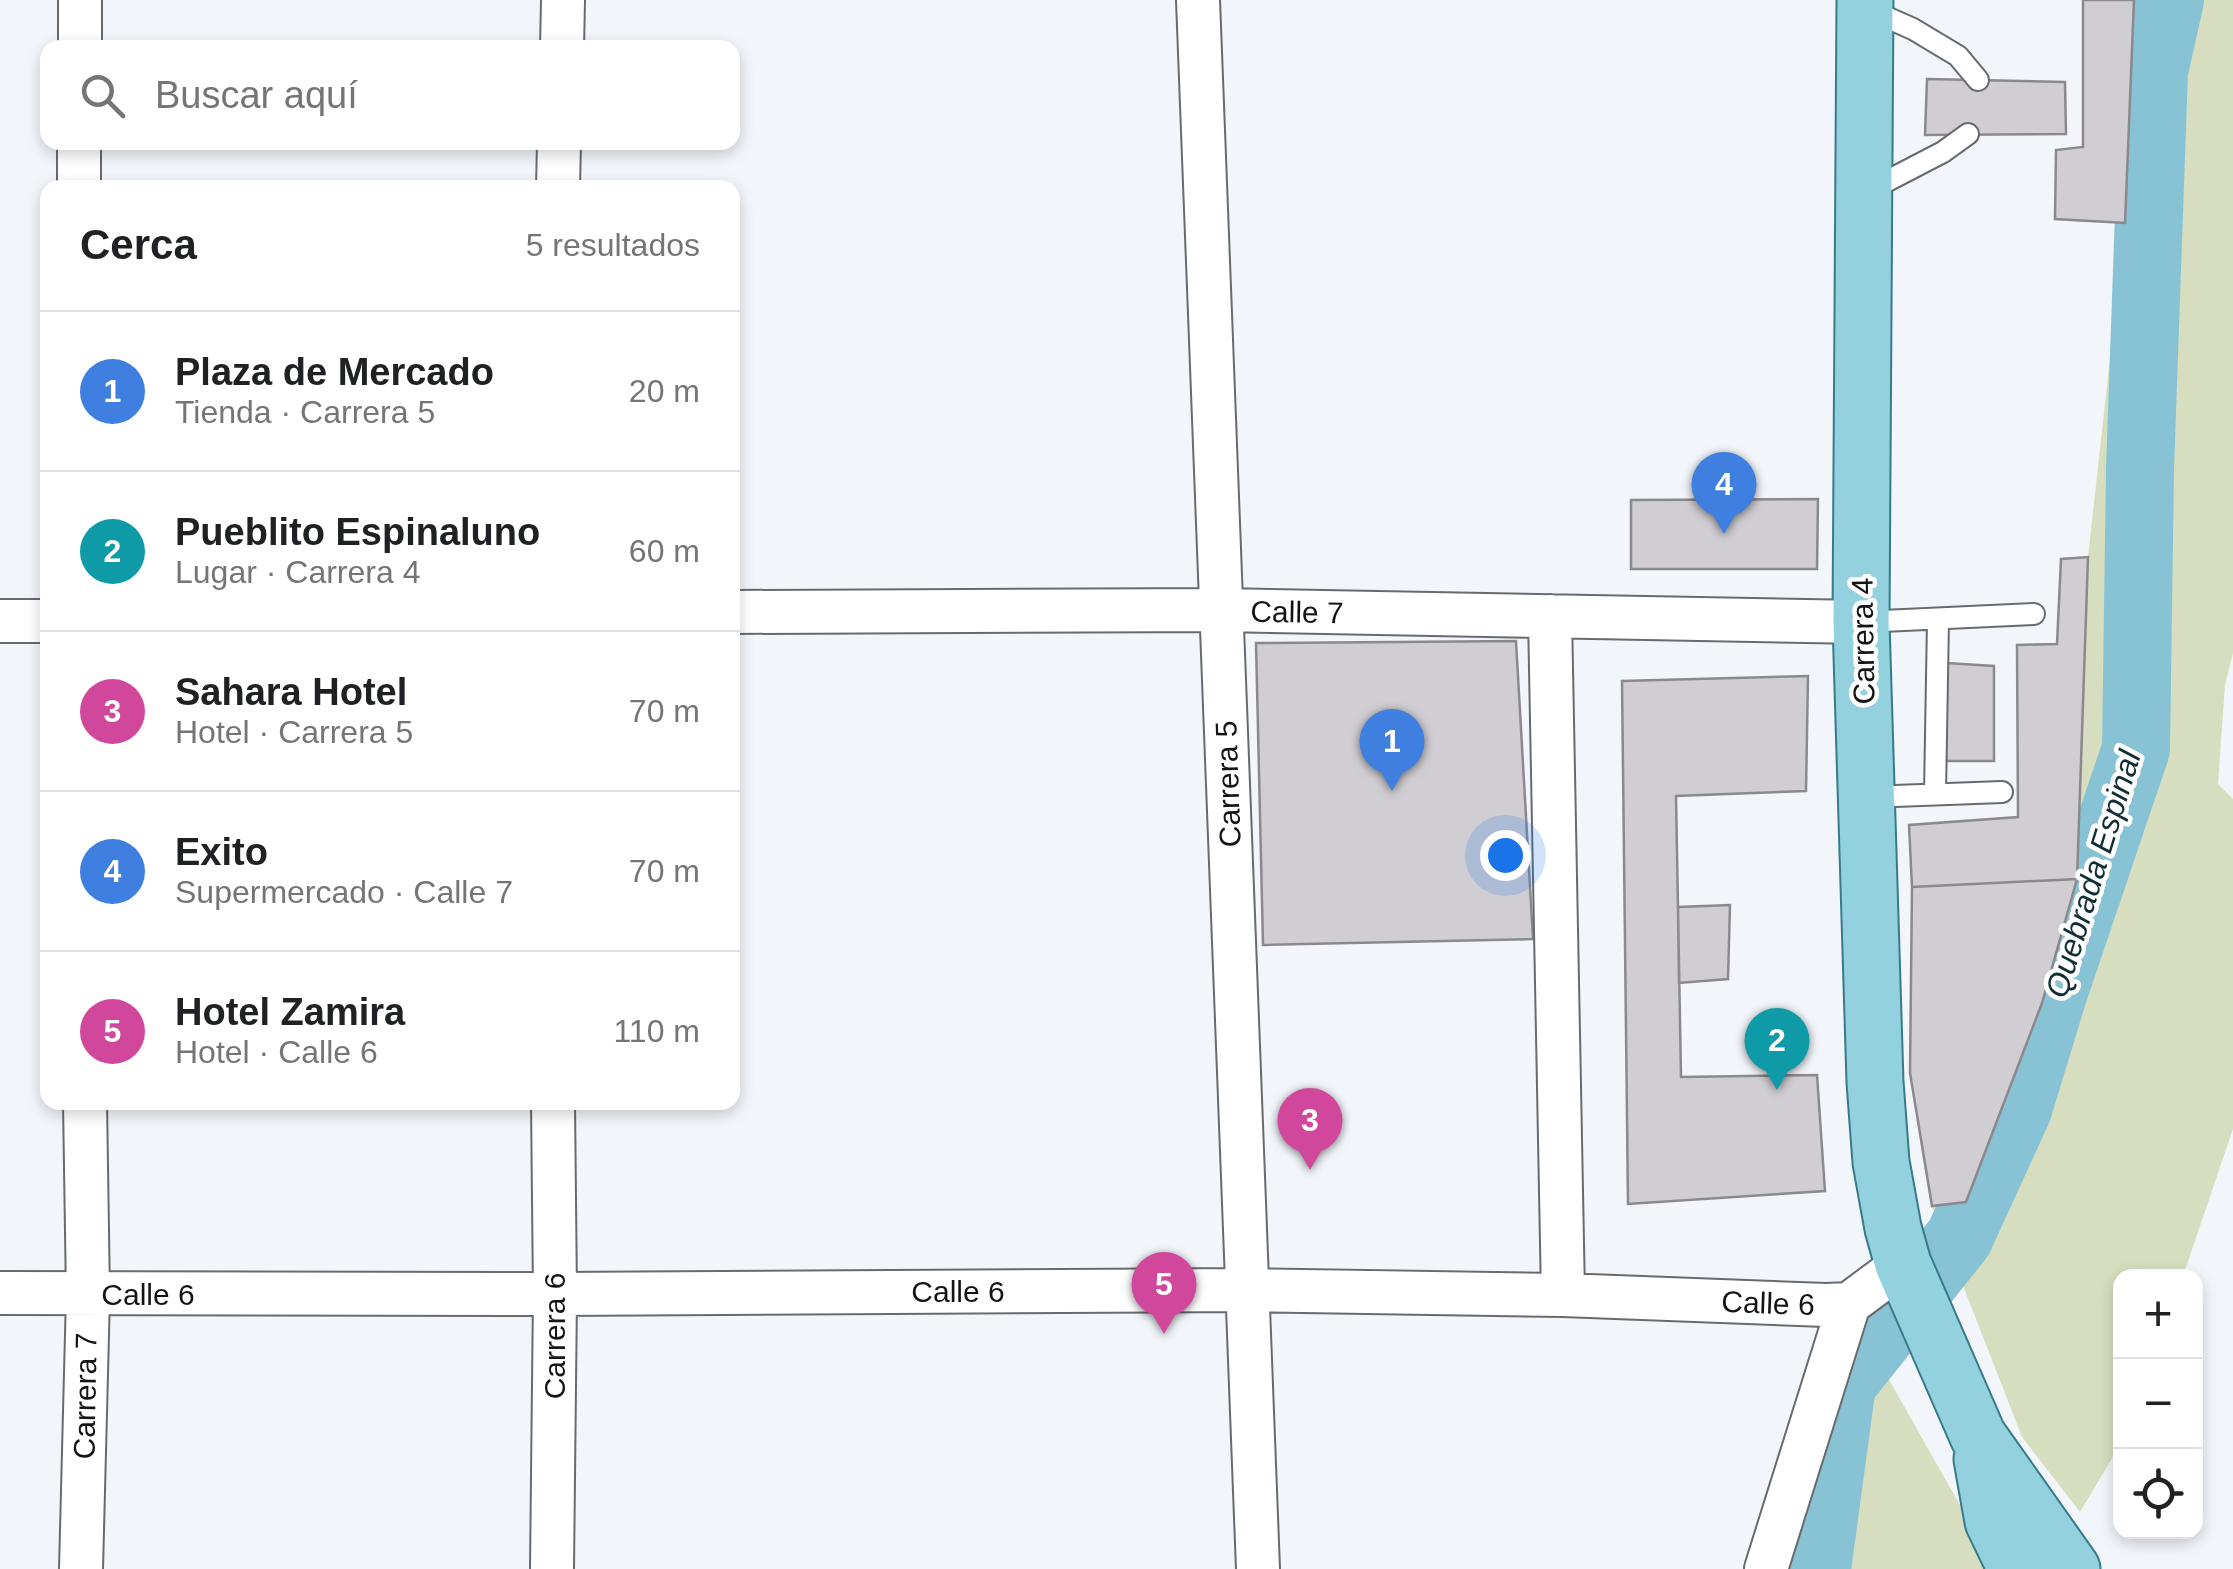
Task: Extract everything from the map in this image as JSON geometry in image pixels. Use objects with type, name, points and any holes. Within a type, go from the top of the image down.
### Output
[{"type":"main road","name":"Carrera 4","points":[[1865,4],[1861,622],[1874,1082],[1881,1162],[1893,1228],[1906,1270],[1977,1434]]},
{"type":"main road","points":[[1977,1434],[1993,1522],[2016,1569]]},
{"type":"main road","points":[[1977,1434],[2072,1569]]},
{"type":"street","points":[[80,0],[80,40]]},
{"type":"street","points":[[562,0],[562,40]]},
{"type":"street","name":"Carrera 5","points":[[1198,0],[1258,1569]]},
{"type":"street","points":[[79,150],[79,180]]},
{"type":"street","points":[[558,180],[560,150]]},
{"type":"street","name":"Calle 7","points":[[740,612],[1222,610],[1861,622]]},
{"type":"street","points":[[1550,616],[1564,1295]]},
{"type":"street","points":[[0,621],[40,621]]},
{"type":"street","name":"Carrera 7","points":[[81,1569],[88,1294],[84,1110]]},
{"type":"street","name":"Carrera 6","points":[[552,1569],[553,1110]]},
{"type":"street","name":"Calle 6","points":[[0,1293],[1246,1290],[1564,1295],[1826,1305],[1849,1304],[1906,1270]]},
{"type":"street","points":[[1766,1569],[1849,1304]]},
{"type":"lane","points":[[1865,4],[1958,56],[1978,80]]},
{"type":"lane","points":[[1864,193],[1944,152],[1968,134]]},
{"type":"lane","points":[[1861,622],[2034,614]]},
{"type":"lane","points":[[1935,794],[1938,620]]},
{"type":"lane","points":[[1866,797],[2002,792]]},
{"type":"green space","points":[[2134,0],[2233,0],[2233,653],[2225,685],[2218,784],[2233,799],[2233,1129],[2185,1269],[2113,1269],[2113,1457],[2080,1512],[2022,1437],[1932,1206],[1966,1202],[2042,1003],[2077,879],[2088,557],[2125,223]]},
{"type":"green space","points":[[1883,1369],[1996,1569],[1832,1569],[1857,1411]]},
{"type":"building","points":[[2083,0],[2134,0],[2125,223],[2055,219],[2056,150],[2083,147]]},
{"type":"building","points":[[1927,79],[2065,82],[2066,134],[1925,135]]},
{"type":"building","points":[[1818,499],[1817,569],[1631,569],[1631,500]]},
{"type":"building","points":[[2088,557],[2077,879],[1912,887],[1909,825],[2018,817],[2017,645],[2057,644],[2061,559]]},
{"type":"building","points":[[1516,641],[1533,939],[1263,945],[1256,643]]},
{"type":"building","points":[[1946,663],[1994,666],[1994,761],[1946,761]]},
{"type":"building","points":[[1808,676],[1806,791],[1676,796],[1681,1077],[1817,1075],[1825,1191],[1628,1204],[1622,681]]},
{"type":"building","points":[[2077,879],[2042,1003],[1966,1202],[1932,1206],[1910,1073],[1912,887]]},
{"type":"building","points":[[1730,905],[1728,979],[1679,983],[1678,907]]},
{"type":"waterway","name":"Quebrada Espinal","points":[[1817,1569],[1842,1384],[1959,1238],[2018,1109],[2136,749],[2140,469],[2154,71],[2170,0]]},
{"type":"place","name":"Exito","points":[[1724,534]]},
{"type":"place","name":"Plaza de Mercado","points":[[1392,791]]},
{"type":"place","name":"Pueblito Espinaluno","points":[[1777,1090]]},
{"type":"place","name":"Sahara Hotel","points":[[1310,1170]]},
{"type":"place","name":"Hotel Zamira","points":[[1164,1334]]}]
